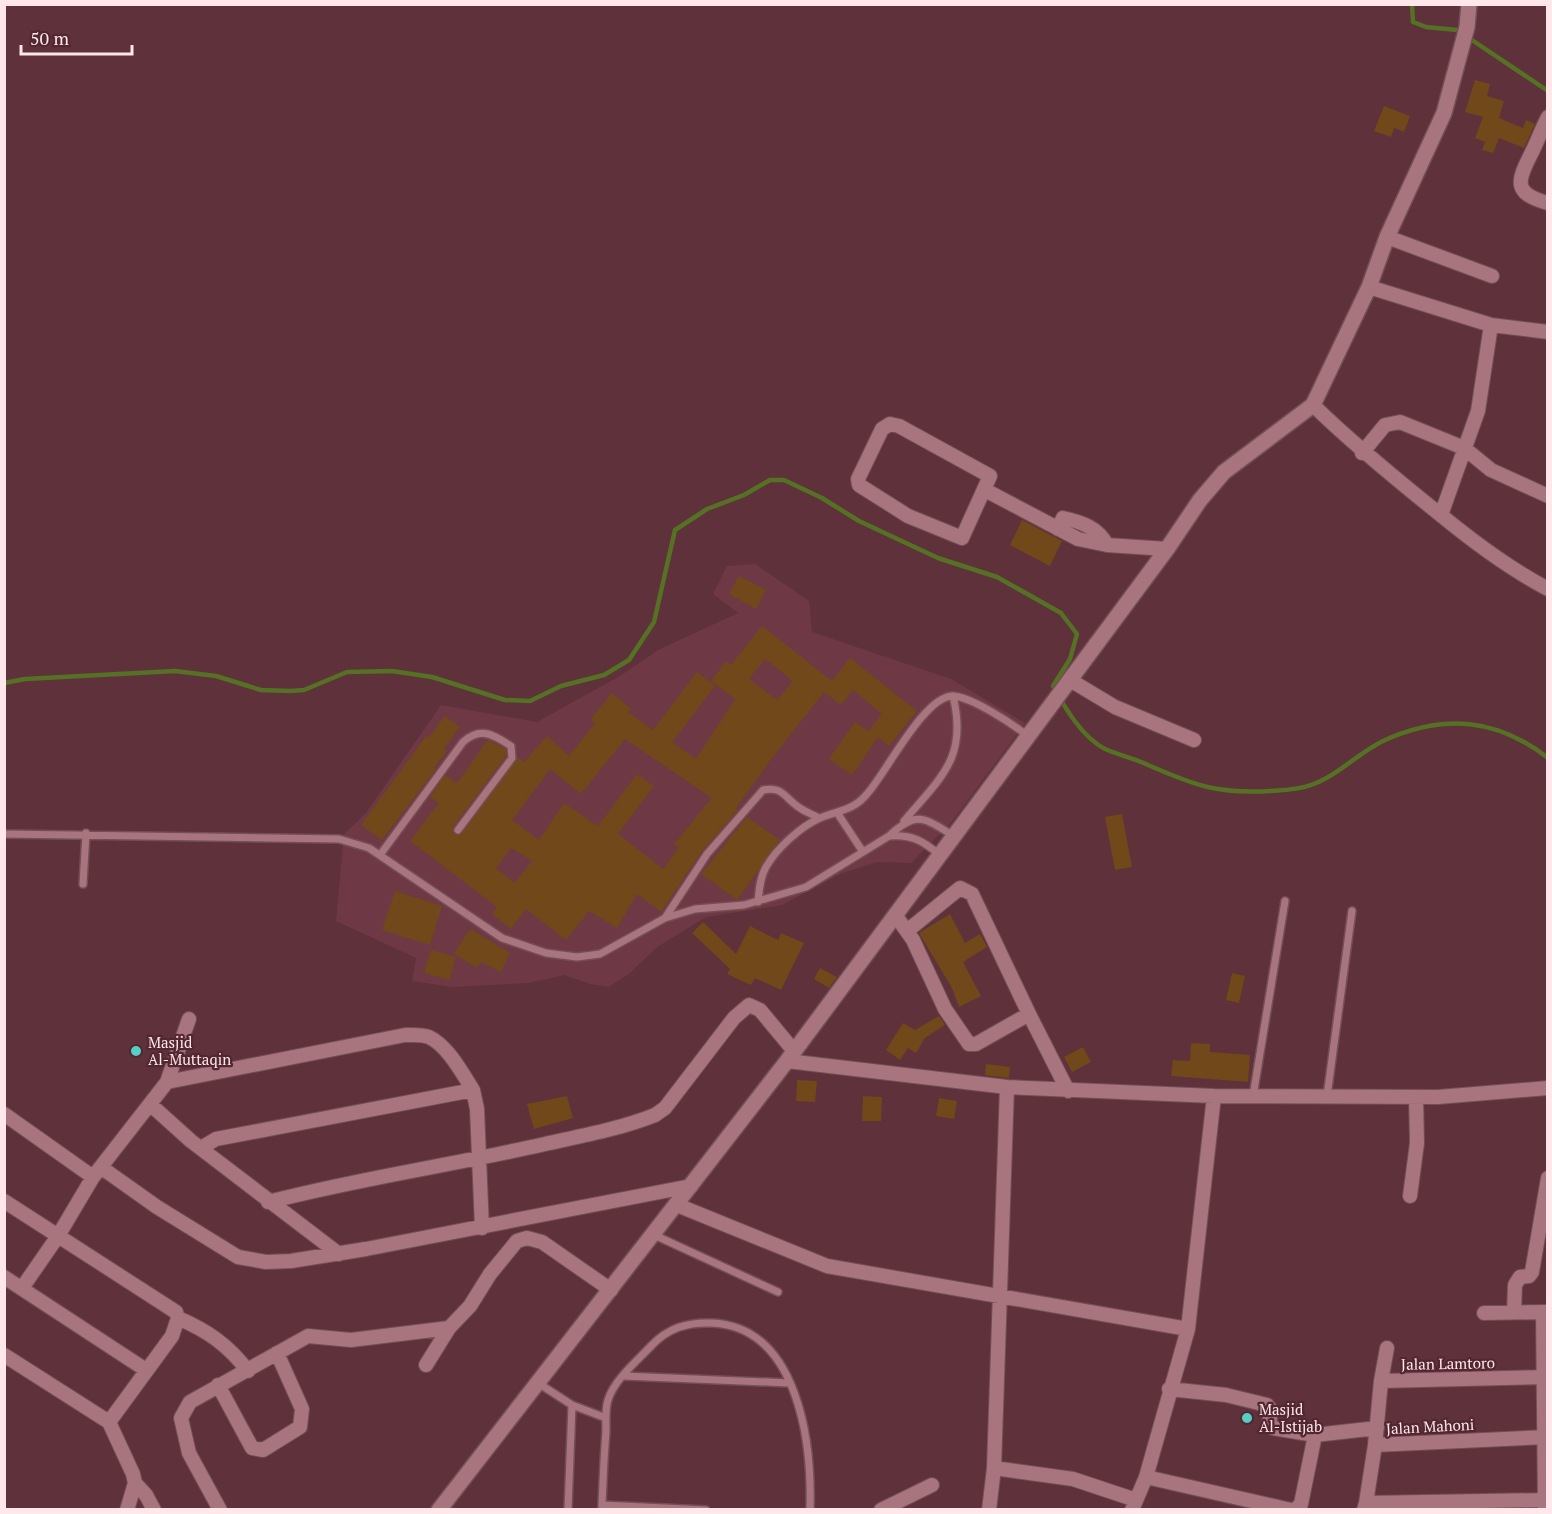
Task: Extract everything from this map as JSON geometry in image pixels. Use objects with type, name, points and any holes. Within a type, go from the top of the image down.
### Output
[{"type":"street","points":[[439,1509],[791,1056],[1167,549],[1200,500],[1224,472],[1313,405],[1369,287],[1388,237],[1444,113],[1465,34],[1469,4]]},
{"type":"street","points":[[1548,117],[1522,168],[1520,179],[1521,188],[1527,195],[1548,203]]},
{"type":"street","points":[[1388,237],[1492,276]]},
{"type":"street","points":[[1369,287],[1491,325],[1548,332]]},
{"type":"street","points":[[1441,515],[1459,470],[1464,448],[1478,411],[1491,325]]},
{"type":"street","points":[[1313,405],[1362,453],[1441,515],[1525,578],[1548,589]]},
{"type":"street","points":[[1362,453],[1385,425],[1391,422],[1414,427],[1464,448],[1491,470],[1548,496]]},
{"type":"street","points":[[890,424],[899,426],[990,476],[985,490],[965,535],[959,539],[908,516],[861,489],[858,479],[882,429],[890,424]]},
{"type":"street","points":[[985,490],[1078,539],[1107,545],[1167,549]]},
{"type":"street","points":[[1062,691],[1115,707],[1194,740]]},
{"type":"street","points":[[907,931],[960,888],[972,894],[1068,1091]]},
{"type":"street","points":[[896,916],[907,931],[945,1009],[969,1044],[976,1044],[1029,1014]]},
{"type":"street","points":[[268,1202],[324,1187],[478,1160],[578,1137],[655,1115],[665,1108],[734,1018],[749,1005],[760,1010],[791,1056],[1007,1087],[1214,1096],[1416,1097],[1548,1088]]},
{"type":"street","points":[[22,1288],[58,1236],[97,1172],[167,1082],[189,1019]]},
{"type":"street","points":[[167,1082],[405,1035],[431,1038],[456,1064],[473,1090],[477,1109],[482,1228]]},
{"type":"street","points":[[989,1509],[994,1468],[1007,1087]]},
{"type":"street","points":[[201,1148],[216,1139],[473,1090]]},
{"type":"street","points":[[994,1468],[1073,1479],[1134,1505],[1146,1477],[1169,1389],[1188,1329],[1214,1096]]},
{"type":"street","points":[[1410,1196],[1415,1165],[1416,1097]]},
{"type":"street","points":[[151,1105],[268,1202],[339,1254]]},
{"type":"street","points":[[4,1114],[238,1257],[266,1262],[339,1254],[691,1186]]},
{"type":"street","points":[[1515,1312],[1515,1282],[1520,1277],[1529,1276],[1532,1272],[1548,1178]]},
{"type":"street","points":[[4,1201],[169,1306],[178,1318],[208,1331],[232,1350],[248,1371]]},
{"type":"street","points":[[677,1205],[827,1266],[1188,1329]]},
{"type":"street","points":[[426,1365],[449,1328],[470,1306],[489,1274],[517,1241],[527,1238],[542,1242],[611,1290]]},
{"type":"street","points":[[4,1277],[146,1371]]},
{"type":"street","points":[[1365,1506],[1546,1503],[1545,1312],[1484,1312]]},
{"type":"street","points":[[109,1422],[172,1336],[178,1318]]},
{"type":"street","points":[[220,1509],[189,1453],[181,1418],[190,1402],[308,1336],[351,1340],[449,1328]]},
{"type":"street","points":[[1381,1380],[1387,1348]]},
{"type":"street","points":[[218,1385],[252,1448],[263,1450],[300,1426],[303,1418],[302,1409],[277,1353]]},
{"type":"street","points":[[4,1355],[109,1422],[135,1483],[146,1495],[154,1509]]},
{"type":"street","name":"Jalan Lamtoro","points":[[1375,1445],[1381,1380],[1546,1377]]},
{"type":"street","points":[[1169,1389],[1226,1395],[1268,1405],[1271,1410],[1271,1426],[1315,1435],[1377,1428]]},
{"type":"street","points":[[1295,1509],[1301,1504],[1315,1435]]},
{"type":"street","name":"Jalan Mahoni","points":[[1365,1506],[1375,1445],[1546,1438]]},
{"type":"street","points":[[1146,1477],[1291,1509]]},
{"type":"street","points":[[128,1509],[135,1483]]},
{"type":"street","points":[[881,1509],[932,1485]]},
{"type":"lane","points":[[758,902],[765,868],[788,840],[819,818],[853,808],[868,793],[940,699],[953,696],[968,700],[1029,736]]},
{"type":"lane","points":[[4,834],[86,833],[339,839],[369,848],[502,938],[546,953],[577,957],[600,954],[665,918],[694,909],[758,902],[806,887],[889,836],[904,821],[955,755],[959,735],[953,696]]},
{"type":"lane","points":[[380,855],[463,742],[479,732],[488,732],[511,746],[513,758],[459,830]]},
{"type":"lane","points":[[665,918],[707,854],[763,790],[774,787],[783,792],[798,807],[819,818]]},
{"type":"lane","points":[[838,814],[863,852]]},
{"type":"lane","points":[[904,821],[921,819],[954,836]]},
{"type":"lane","points":[[83,884],[86,833]]},
{"type":"lane","points":[[889,836],[905,834],[921,839],[940,855]]},
{"type":"lane","points":[[1253,1096],[1285,901]]},
{"type":"lane","points":[[1327,1096],[1352,910]]},
{"type":"lane","points":[[652,1234],[778,1292]]},
{"type":"lane","points":[[706,1509],[602,1507],[609,1398],[624,1376],[657,1340],[674,1329],[688,1324],[713,1323],[740,1329],[758,1340],[771,1352],[789,1383],[800,1406],[806,1432],[810,1461],[810,1509]]},
{"type":"lane","points":[[624,1376],[789,1383]]},
{"type":"lane","points":[[538,1383],[572,1405],[606,1418]]},
{"type":"lane","points":[[568,1509],[572,1405]]},
{"type":"shaded area","points":[[755,564],[809,601],[812,632],[951,679],[1025,723],[950,824],[911,863],[877,862],[840,874],[782,905],[706,917],[657,947],[630,973],[609,987],[590,984],[564,975],[529,983],[452,987],[412,981],[416,958],[336,921],[344,834],[366,813],[441,705],[537,722],[620,676],[658,650],[738,613],[713,594],[727,566]]},
{"type":"building","points":[[1475,80],[1490,84],[1487,96],[1504,101],[1499,118],[1523,128],[1526,120],[1535,124],[1524,148],[1499,138],[1493,153],[1482,150],[1485,142],[1475,138],[1483,117],[1465,112]]},
{"type":"building","points":[[1384,106],[1410,116],[1404,132],[1394,128],[1391,137],[1374,131]]},
{"type":"building","points":[[1022,520],[1062,541],[1050,566],[1010,545]]},
{"type":"building","points":[[739,576],[766,590],[756,609],[729,594]]},
{"type":"building","points":[[762,626],[832,681],[850,658],[917,711],[889,746],[878,737],[852,775],[829,759],[855,722],[868,731],[882,714],[853,690],[841,705],[824,692],[769,762],[736,808],[738,810],[702,851],[661,912],[637,894],[617,928],[589,911],[566,940],[526,909],[511,929],[492,914],[497,907],[410,841],[439,803],[430,797],[445,775],[457,783],[488,740],[506,749],[506,756],[453,827],[453,832],[457,835],[462,833],[518,757],[524,762],[547,736],[569,756],[595,723],[591,719],[612,693],[631,709],[628,712],[653,730],[697,672],[715,686],[672,742],[696,759],[735,699],[711,681],[726,661],[731,665]],"holes":[[[765,659],[793,681],[777,700],[749,679]],[[625,739],[712,798],[674,844],[679,847],[663,869],[618,834],[654,786],[637,774],[598,826],[564,803],[539,840],[512,820],[550,769],[581,794]],[[511,848],[532,861],[515,883],[496,868]]]},
{"type":"building","points":[[445,716],[460,727],[444,749],[447,751],[434,768],[436,769],[382,840],[361,825],[426,736],[428,738]]},
{"type":"building","points":[[1122,814],[1132,867],[1115,870],[1105,817]]},
{"type":"building","points":[[747,817],[780,840],[737,900],[701,874]]},
{"type":"building","points":[[395,891],[442,906],[430,945],[382,930]]},
{"type":"building","points":[[950,914],[965,943],[980,934],[987,947],[963,962],[981,996],[959,1007],[952,988],[919,933]]},
{"type":"building","points":[[703,922],[736,954],[750,926],[778,940],[781,933],[804,943],[781,990],[755,978],[751,985],[727,974],[730,969],[692,933]]},
{"type":"building","points":[[470,929],[510,953],[501,972],[481,962],[478,968],[454,954]]},
{"type":"building","points":[[431,950],[456,957],[449,980],[424,973]]},
{"type":"building","points":[[820,968],[837,977],[829,988],[814,979]]},
{"type":"building","points":[[1232,973],[1245,976],[1239,1003],[1226,1000]]},
{"type":"building","points":[[939,1016],[945,1025],[925,1038],[916,1053],[908,1048],[900,1060],[886,1050],[903,1023],[915,1030]]},
{"type":"building","points":[[1191,1043],[1210,1044],[1210,1052],[1250,1055],[1248,1082],[1171,1076],[1173,1060],[1190,1061]]},
{"type":"building","points":[[1083,1047],[1091,1062],[1072,1072],[1064,1057]]},
{"type":"building","points":[[986,1064],[1010,1067],[1009,1078],[985,1075]]},
{"type":"building","points":[[797,1080],[817,1081],[815,1102],[796,1101]]},
{"type":"building","points":[[567,1096],[573,1118],[534,1129],[527,1104]]},
{"type":"building","points":[[863,1096],[882,1097],[881,1121],[862,1121]]},
{"type":"building","points":[[939,1098],[957,1101],[954,1119],[936,1116]]},
{"type":"waterway","points":[[1412,4],[1413,22],[1426,27],[1457,30],[1548,91]]},
{"type":"waterway","points":[[4,683],[25,679],[175,671],[216,676],[261,690],[290,691],[304,690],[347,672],[392,671],[432,677],[505,700],[530,701],[561,686],[604,675],[629,660],[654,622],[675,530],[707,509],[744,495],[770,480],[784,480],[822,498],[859,521],[938,558],[997,577],[1061,613],[1077,634],[1070,659],[1053,686],[1075,721],[1089,737],[1105,749],[1180,778],[1221,790],[1252,792],[1301,788],[1321,781],[1385,740],[1428,726],[1449,724],[1470,724],[1490,728],[1529,745],[1548,758]]},
{"type":"place","name":"Masjid Al-Muttaqin","points":[[136,1051]]},
{"type":"place","name":"Masjid Al-Istijab","points":[[1247,1418]]}]
